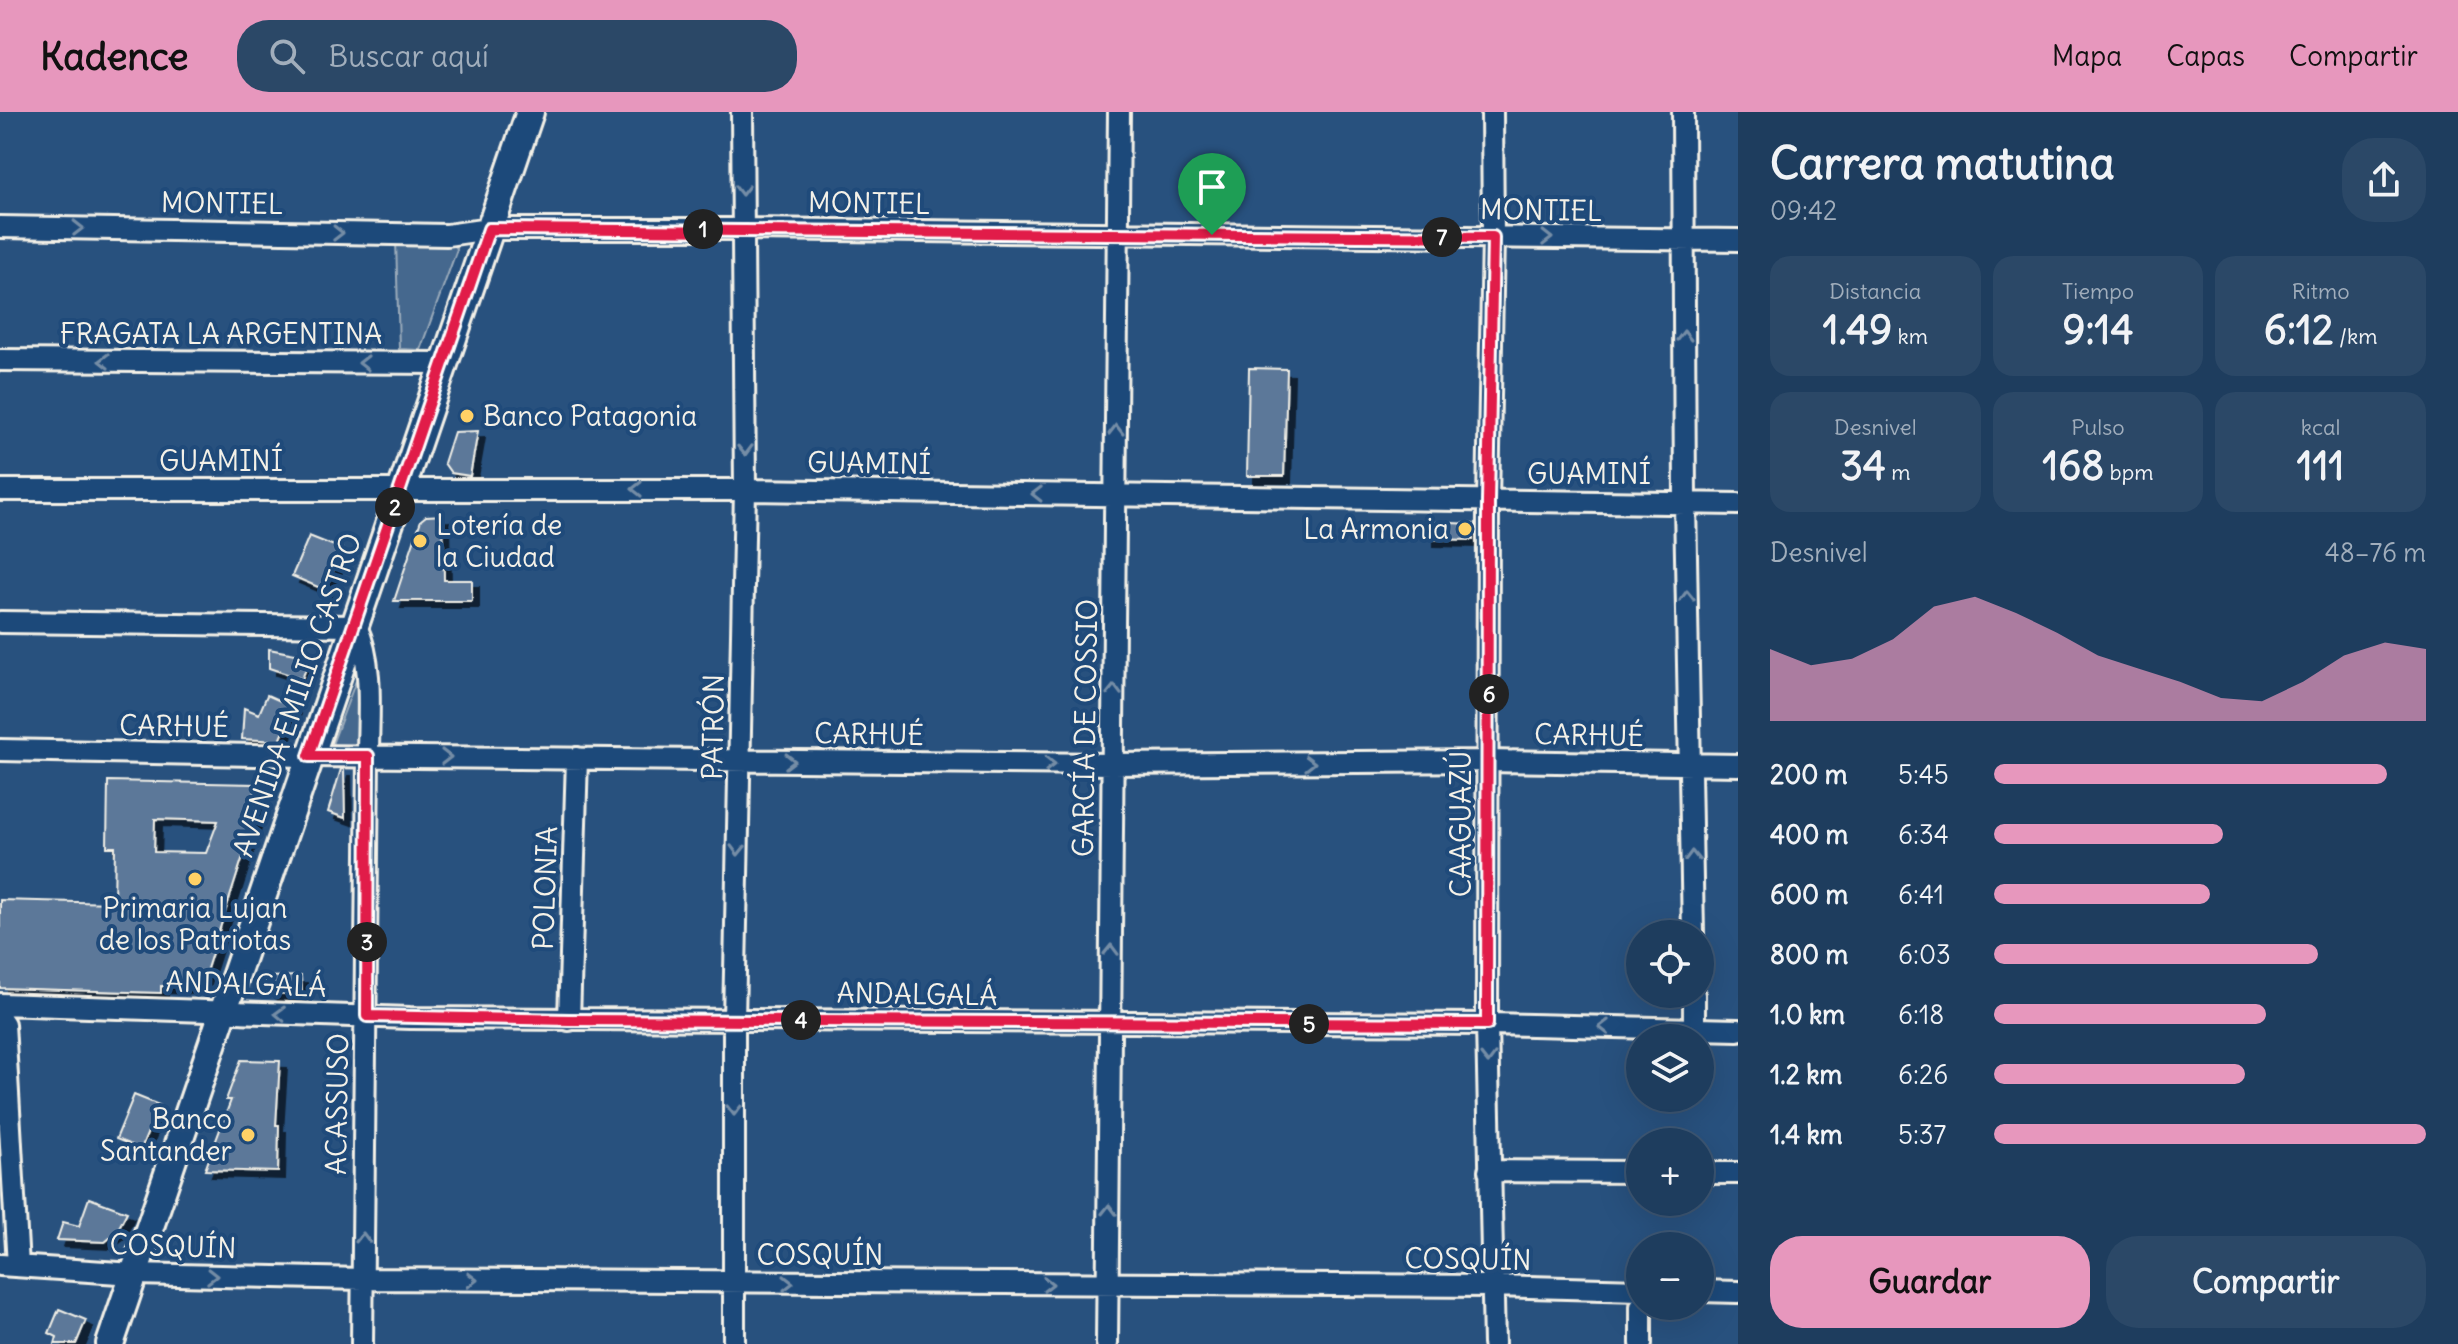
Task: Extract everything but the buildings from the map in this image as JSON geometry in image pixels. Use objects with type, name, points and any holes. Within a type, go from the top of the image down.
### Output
[{"type":"main road","name":"AVENIDA EMILIO CASTRO","points":[[110,1344],[530,112]]},
{"type":"street","name":"PATRÓN","points":[[734,1344],[734,1020],[745,490],[742,112]]},
{"type":"street","name":"GARCÍA DE COSSIO","points":[[1107,1344],[1119,112]]},
{"type":"street","name":"CAAGUAZÚ","points":[[1492,112],[1487,1024],[1494,1344]]},
{"type":"street","points":[[1683,112],[1685,503],[1693,920]]},
{"type":"street","name":"MONTIEL","points":[[0,227],[447,235],[489,229],[742,229],[1738,240]]},
{"type":"street","name":"FRAGATA LA ARGENTINA","points":[[0,360],[442,363]]},
{"type":"street","name":"GUAMINÍ","points":[[0,490],[745,490],[1738,504]]},
{"type":"street","points":[[0,622],[356,626]]},
{"type":"street","name":"ACASSUSO","points":[[356,626],[364,643],[367,667],[368,756],[362,1344]]},
{"type":"street","name":"CARHUÉ","points":[[0,750],[1113,764],[1489,761],[1738,765]]},
{"type":"street","name":"POLONIA","points":[[569,1020],[577,758]]},
{"type":"street","name":"ANDALGALÁ","points":[[0,1004],[569,1020],[1626,1027]]},
{"type":"street","points":[[0,1018],[4,1024],[9,1266]]},
{"type":"street","name":"ANDALGALÁ","points":[[1714,1029],[1738,1030]]},
{"type":"street","points":[[1489,1171],[1626,1172]]},
{"type":"street","points":[[1714,1173],[1738,1173]]},
{"type":"street","name":"COSQUÍN","points":[[9,1266],[134,1274],[363,1279],[1491,1286],[1626,1290]]},
{"type":"street","points":[[1714,1291],[1738,1292]]},
{"type":"street","points":[[1641,1320],[1641,1344]]},
{"type":"shaded area","points":[[396,239],[453,241],[457,249],[420,350],[399,349]]},
{"type":"shaded area","points":[[358,675],[360,746],[331,747]]},
{"type":"place","name":"Banco Patagonia","points":[[467,416]]},
{"type":"place","name":"La Armonia","points":[[1465,529]]},
{"type":"place","name":"Lotería de la Ciudad","points":[[420,541]]},
{"type":"place","name":"Primaria Lujan de los Patriotas","points":[[195,879]]},
{"type":"place","name":"Banco Santander","points":[[248,1135]]},
{"type":"route","points":[[489,229],[1212,235],[1493,237],[1488,502],[1487,1024],[1110,1024],[367,1016],[368,756],[309,756],[356,626],[489,229]]}]
